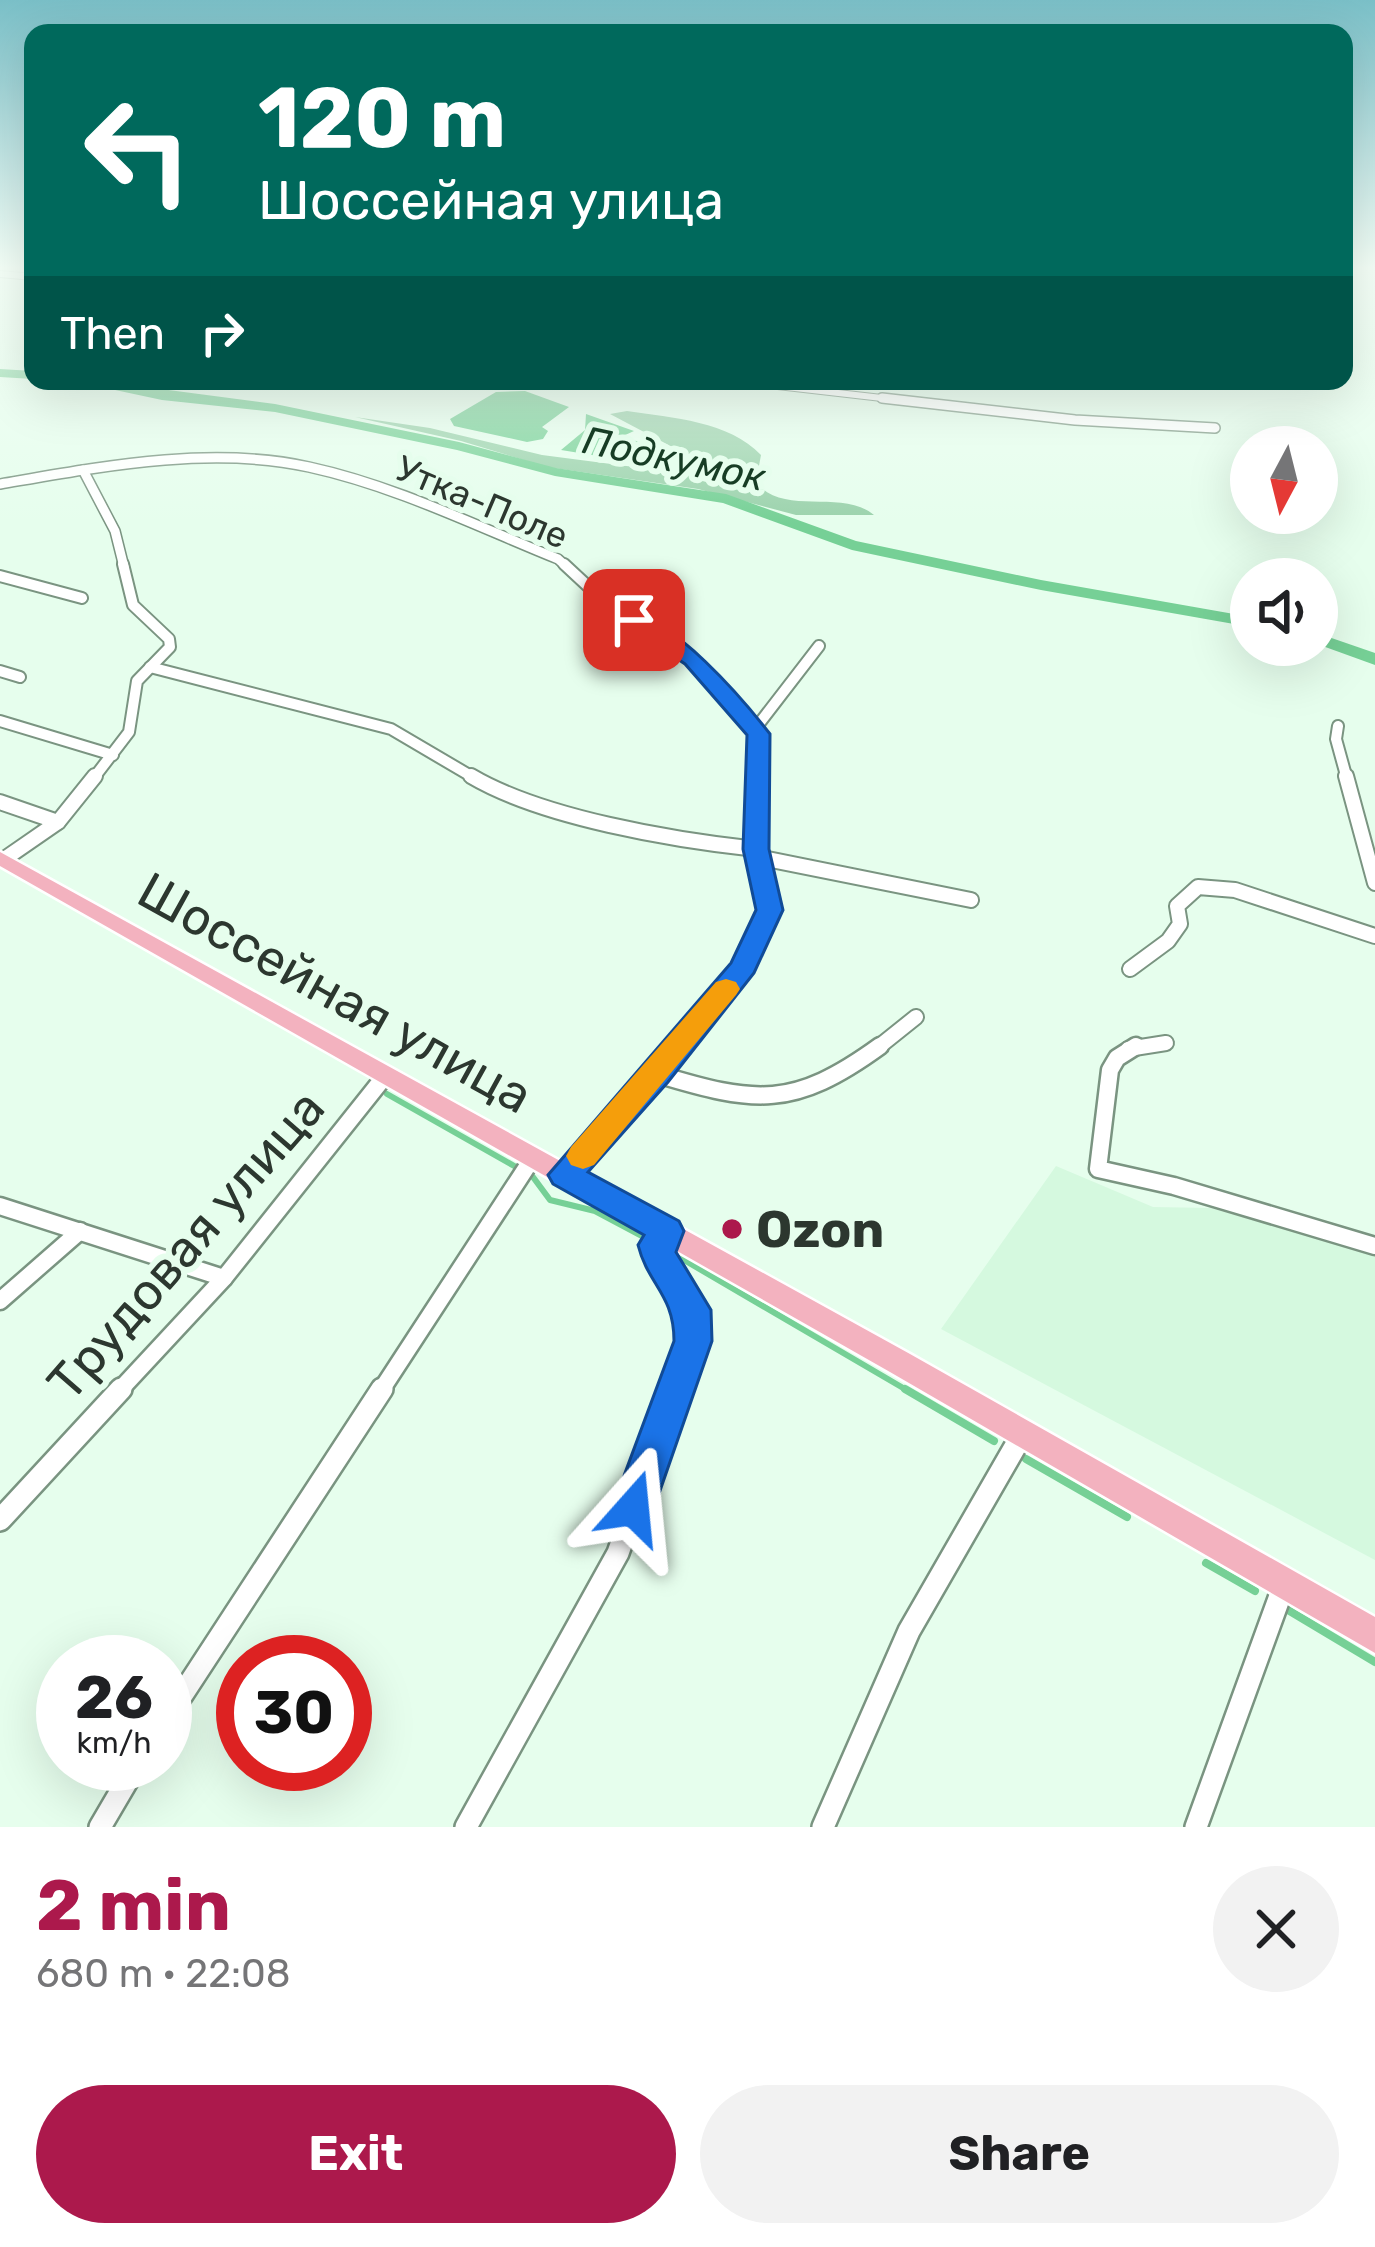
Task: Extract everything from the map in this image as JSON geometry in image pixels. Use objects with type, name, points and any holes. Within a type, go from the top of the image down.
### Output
[{"type":"main road","name":"Шоссейная улица","points":[[2,859],[667,1231],[1375,1636]]},
{"type":"street","points":[[813,390],[1075,420],[1215,428]]},
{"type":"street","name":"Утка-Поле","points":[[0,484],[83,470],[228,458],[305,466],[376,485],[558,559],[608,604],[692,659],[755,729]]},
{"type":"street","points":[[2,859],[58,822],[112,755],[128,732],[137,681],[170,646],[169,639],[133,605],[115,531],[83,470]]},
{"type":"street","points":[[0,576],[82,598]]},
{"type":"street","points":[[565,1175],[657,1074],[744,966],[769,910],[757,853],[759,734],[755,729],[819,646]]},
{"type":"street","points":[[150,667],[391,729],[501,794],[536,806],[970,900]]},
{"type":"street","points":[[0,671],[20,677]]},
{"type":"street","points":[[0,721],[112,755]]},
{"type":"street","points":[[1339,726],[1336,739],[1375,883]]},
{"type":"street","points":[[0,802],[58,822]]},
{"type":"street","points":[[1130,969],[1168,941],[1180,924],[1177,906],[1197,887],[1221,887],[1323,924],[1375,936]]},
{"type":"street","points":[[657,1074],[740,1098],[783,1099],[818,1088],[856,1065],[916,1016]]},
{"type":"street","points":[[1166,1043],[1133,1045],[1119,1055],[1108,1075],[1098,1169],[1174,1186],[1375,1246]]},
{"type":"street","name":"Трудовая улица","points":[[0,1520],[224,1278],[385,1076]]},
{"type":"street","points":[[192,1680],[532,1159]]},
{"type":"street","points":[[0,1206],[224,1278]]},
{"type":"street","points":[[466,1827],[618,1553],[693,1341],[692,1310],[656,1245],[667,1231]]},
{"type":"street","points":[[0,1301],[80,1232]]},
{"type":"street","points":[[823,1827],[909,1631],[1023,1433]]},
{"type":"street","points":[[1196,1827],[1284,1585]]},
{"type":"street","points":[[100,1827],[121,1791]]},
{"type":"shaded area","points":[[627,411],[699,423],[733,435],[761,455],[756,482],[781,498],[846,503],[874,515],[796,515],[698,489],[547,467],[355,417],[430,428],[542,455],[642,468],[684,467],[678,450],[610,414]]},
{"type":"shaded area","points":[[1056,1166],[1153,1207],[1211,1208],[1375,1255],[1375,1560],[941,1329]]},
{"type":"water","points":[[525,391],[569,407],[542,427],[548,431],[543,439],[527,442],[454,426],[450,419],[496,392]]},
{"type":"water","points":[[586,414],[634,431],[623,436],[677,457],[676,464],[660,466],[561,450],[585,430]]},
{"type":"waterway","name":"Подкумок","points":[[0,373],[24,374]]},
{"type":"waterway","name":"Подкумок","points":[[129,390],[275,408],[459,446],[555,472],[726,499],[852,545],[1230,618]]},
{"type":"waterway","name":"Подкумок","points":[[1338,646],[1375,659]]},
{"type":"waterway","points":[[387,1094],[516,1167]]},
{"type":"waterway","points":[[533,1177],[550,1200],[595,1211],[642,1236]]},
{"type":"waterway","points":[[667,1250],[910,1392]]},
{"type":"waterway","points":[[905,1389],[994,1441]]},
{"type":"waterway","points":[[1026,1459],[1127,1517]]},
{"type":"waterway","points":[[1206,1563],[1255,1591]]},
{"type":"waterway","points":[[1288,1610],[1375,1662]]},
{"type":"slow traffic","points":[[583,1156],[726,989]]},
{"type":"place","name":"Ozon","points":[[732,1229]]},
{"type":"route","points":[[633,1508],[696,1326],[692,1310],[659,1256],[656,1245],[667,1231],[565,1175],[657,1074],[744,966],[769,910],[756,849],[759,734],[692,659],[634,620]]}]
